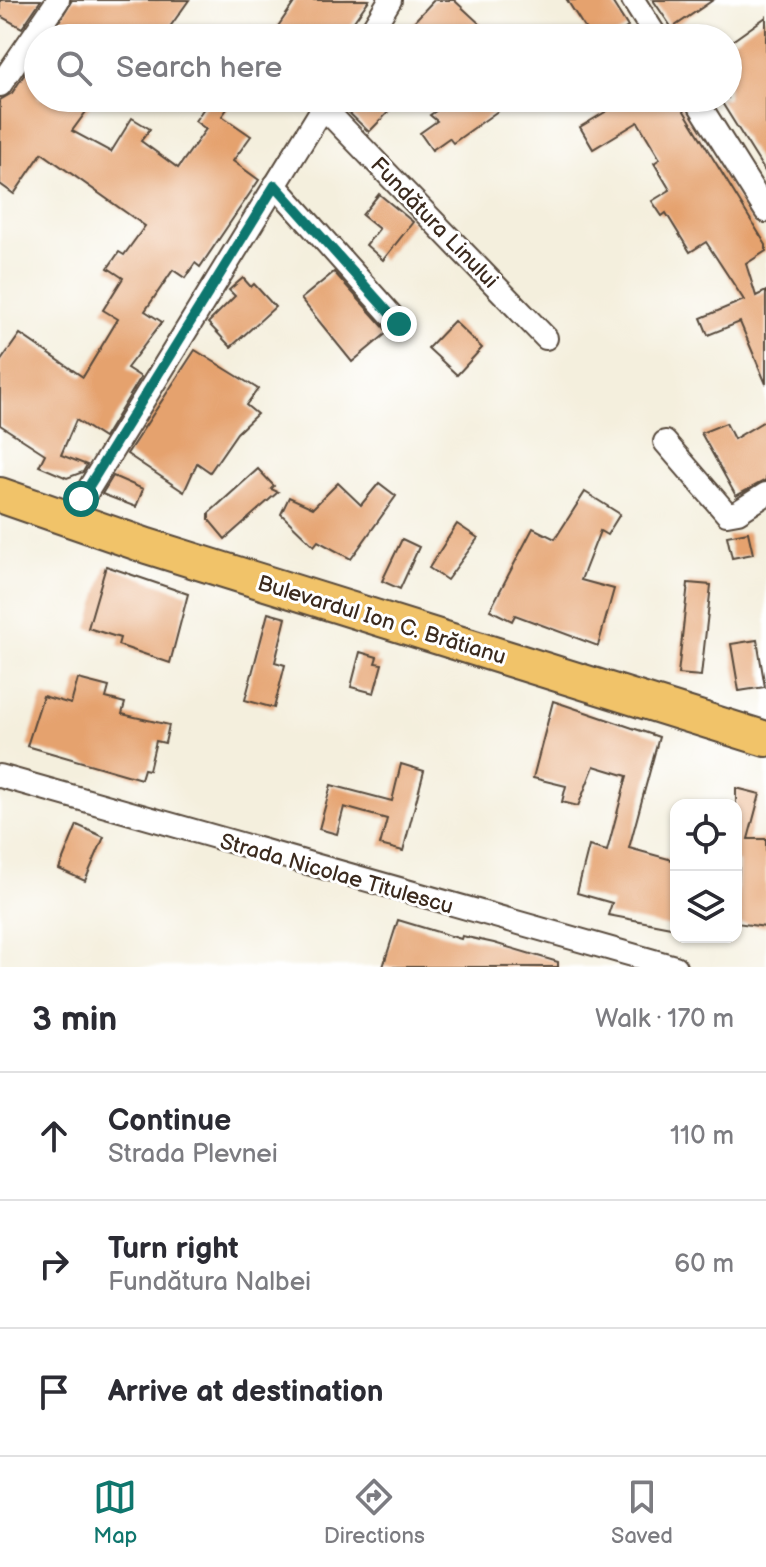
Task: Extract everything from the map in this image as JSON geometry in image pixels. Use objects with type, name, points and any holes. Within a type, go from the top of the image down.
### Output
[{"type":"main road","name":"Bulevardul Ion C. Brătianu","points":[[0,495],[69,521],[766,739]]},
{"type":"street","points":[[42,24],[58,0]]},
{"type":"street","points":[[375,24],[390,0]]},
{"type":"street","points":[[633,0],[648,24]]},
{"type":"street","points":[[0,85],[24,50]]},
{"type":"street","points":[[69,521],[320,112]]},
{"type":"street","name":"Fundătura Linului","points":[[334,112],[546,338]]},
{"type":"street","points":[[704,112],[766,211]]},
{"type":"street","points":[[275,185],[399,324]]},
{"type":"street","points":[[665,442],[727,514],[738,512],[766,494]]},
{"type":"street","name":"Strada Nicolae Titulescu","points":[[0,776],[675,967]]},
{"type":"building","points":[[0,0],[41,0],[22,28],[0,16]]},
{"type":"building","points":[[72,0],[189,0],[172,24],[57,24]]},
{"type":"building","points":[[296,0],[369,0],[352,24],[280,24]]},
{"type":"building","points":[[434,0],[454,0],[480,24],[412,24]]},
{"type":"building","points":[[567,0],[611,0],[626,24],[582,24]]},
{"type":"building","points":[[653,0],[713,0],[678,24],[669,24]]},
{"type":"building","points":[[766,17],[766,173],[728,112],[742,112],[742,34]]},
{"type":"building","points":[[24,75],[24,112],[86,112],[72,131],[111,152],[132,118],[150,129],[141,141],[178,168],[206,129],[195,121],[201,112],[225,112],[222,116],[251,136],[233,161],[259,180],[200,267],[195,263],[185,278],[173,270],[145,311],[162,322],[127,368],[141,377],[104,438],[76,420],[61,455],[87,465],[83,472],[67,478],[39,466],[45,454],[0,425],[0,362],[20,334],[83,377],[118,319],[103,310],[123,278],[108,268],[119,252],[124,255],[145,226],[42,153],[14,194],[0,184],[0,100],[12,93]]},
{"type":"building","points":[[348,112],[388,112],[369,132]]},
{"type":"building","points":[[434,112],[496,112],[453,143],[449,138],[432,150],[420,133],[437,121],[430,115]]},
{"type":"building","points":[[605,112],[685,112],[766,245],[766,251],[746,264],[756,296],[766,291],[766,384],[740,322],[708,335],[701,318],[744,300],[706,242],[690,252],[666,213],[662,216],[652,201],[670,190],[654,163],[660,159],[638,122],[593,149],[580,127]]},
{"type":"building","points":[[379,194],[413,222],[383,260],[366,245],[379,229],[362,215]]},
{"type":"building","points":[[334,272],[388,332],[352,362],[301,299]]},
{"type":"building","points":[[243,278],[251,287],[254,284],[275,307],[231,347],[208,323],[235,296],[229,290]]},
{"type":"building","points":[[454,321],[482,348],[457,375],[428,348]]},
{"type":"building","points":[[195,350],[258,389],[246,405],[257,414],[237,433],[210,472],[197,463],[184,492],[127,454]]},
{"type":"building","points":[[766,420],[766,480],[736,496],[701,433],[726,423],[734,439]]},
{"type":"building","points":[[258,469],[274,486],[271,489],[278,492],[225,539],[209,520],[209,513]]},
{"type":"building","points":[[113,476],[143,489],[136,507],[102,494]]},
{"type":"building","points":[[338,483],[361,505],[379,483],[396,496],[351,559],[318,541],[314,546],[281,514],[289,497],[313,508]]},
{"type":"building","points":[[585,492],[620,514],[607,535],[600,531],[581,580],[614,589],[598,646],[515,615],[512,621],[490,610],[533,528],[555,539]]},
{"type":"building","points":[[457,524],[478,538],[447,580],[429,568]]},
{"type":"building","points":[[748,532],[753,554],[732,558],[727,536]]},
{"type":"building","points":[[402,539],[419,547],[400,589],[382,581]]},
{"type":"building","points":[[106,566],[188,594],[170,663],[118,645],[120,638],[88,628]]},
{"type":"building","points":[[688,583],[711,585],[701,676],[678,674]]},
{"type":"building","points":[[268,613],[286,618],[275,662],[285,665],[274,708],[245,700]]},
{"type":"building","points":[[757,640],[765,687],[739,691],[731,644]]},
{"type":"building","points":[[360,652],[377,657],[375,663],[382,664],[374,693],[351,687]]},
{"type":"building","points":[[78,679],[109,687],[106,698],[125,703],[122,714],[169,725],[165,743],[156,741],[149,770],[144,769],[141,779],[27,746],[43,696],[71,704]]},
{"type":"building","points":[[553,701],[659,737],[629,848],[670,859],[670,927],[608,915],[612,903],[577,893],[589,846],[607,851],[627,776],[594,766],[578,806],[562,802],[566,786],[533,778]]},
{"type":"building","points":[[401,764],[424,771],[403,851],[380,845],[387,819],[344,807],[337,834],[319,829],[331,785],[392,801]]},
{"type":"building","points":[[736,788],[760,794],[748,839],[766,839],[766,927],[742,924],[742,799],[736,799]]},
{"type":"building","points":[[77,825],[104,837],[85,881],[59,869]]},
{"type":"building","points":[[398,920],[461,939],[462,936],[494,943],[558,962],[558,967],[383,967]]},
{"type":"route","points":[[81,499],[275,185],[399,324]]}]
